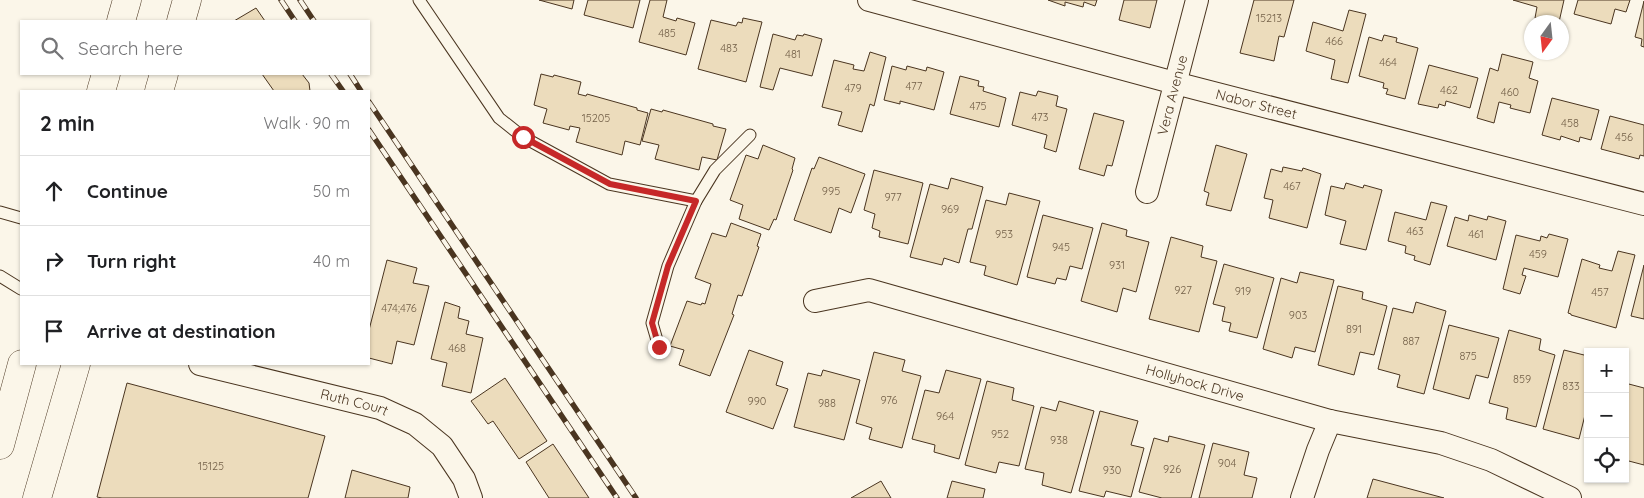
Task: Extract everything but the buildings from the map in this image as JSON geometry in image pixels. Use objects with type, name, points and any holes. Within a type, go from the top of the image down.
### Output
[{"type":"main road","points":[[121,20],[128,0]]},
{"type":"main road","points":[[181,20],[187,0]]},
{"type":"main road","points":[[101,90],[106,75]]},
{"type":"main road","points":[[159,90],[164,75]]},
{"type":"main road","points":[[0,445],[22,365]]},
{"type":"main road","points":[[37,498],[76,365]]},
{"type":"street","name":"Nabor Street","points":[[869,0],[1644,204]]},
{"type":"street","name":"Vera Avenue","points":[[1147,192],[1197,0]]},
{"type":"street","name":"Hollyhock Drive","points":[[815,301],[869,290],[1330,421],[1441,443],[1491,460],[1570,498]]},
{"type":"street","name":"Ruth Court","points":[[208,365],[242,369],[380,408],[415,424],[442,446],[464,479],[471,498]]},
{"type":"street","points":[[1302,498],[1330,421]]},
{"type":"lane","points":[[419,0],[499,118],[523,137],[610,184],[696,201]]},
{"type":"lane","points":[[659,347],[652,323],[668,266],[696,201],[716,170],[750,135]]},
{"type":"lane","points":[[0,212],[20,218]]},
{"type":"lane","points":[[0,276],[20,288]]},
{"type":"railway","points":[[281,0],[294,20]]},
{"type":"railway","points":[[300,0],[313,20]]},
{"type":"railway","points":[[332,75],[342,90]]},
{"type":"railway","points":[[351,75],[360,90]]},
{"type":"railway","points":[[370,103],[636,498]]},
{"type":"railway","points":[[370,131],[617,498]]},
{"type":"route","points":[[523,137],[610,184],[696,201],[668,266],[652,323],[659,347]]}]
